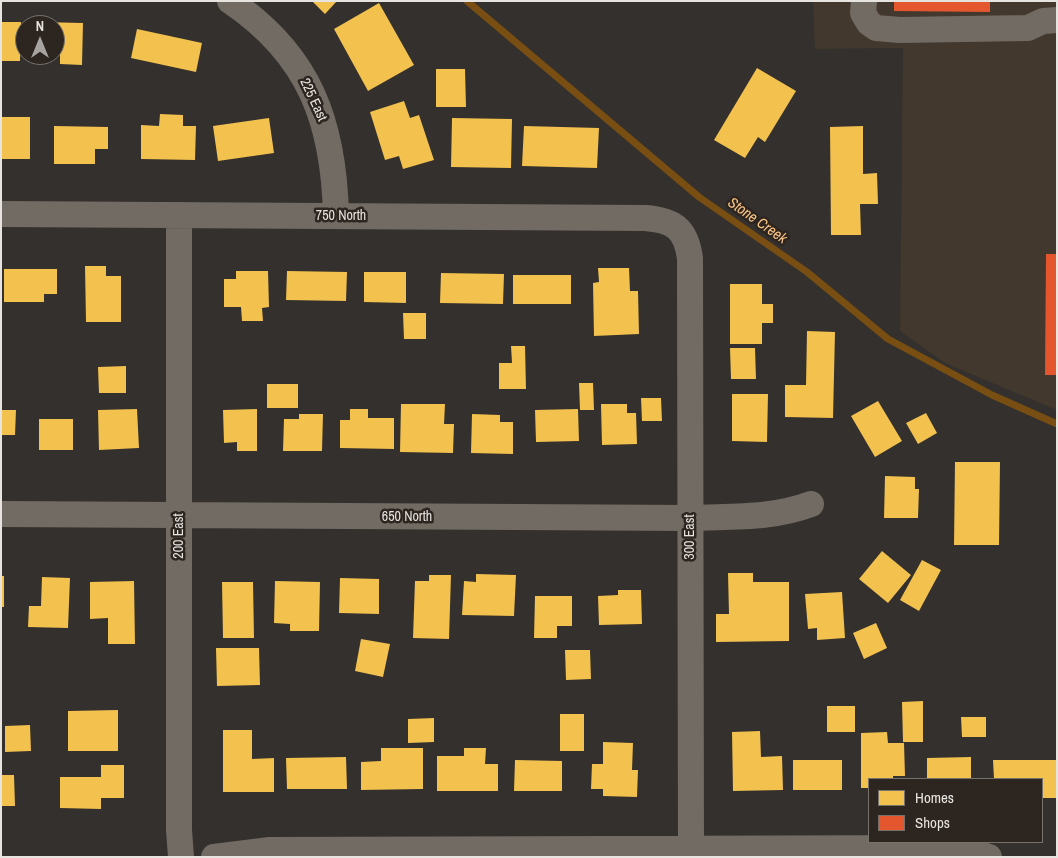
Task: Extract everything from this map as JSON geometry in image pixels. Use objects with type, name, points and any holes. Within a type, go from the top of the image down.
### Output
[{"type":"street","points":[[864,1],[863,14],[869,23],[876,28],[900,30],[1028,28],[1042,21],[1057,20]]},
{"type":"street","name":"225 East","points":[[235,5],[276,41],[305,81],[317,103],[332,158],[336,216]]},
{"type":"street","name":"750 North","points":[[1,214],[645,218],[669,222],[678,228]]},
{"type":"street","name":"200 East","points":[[179,215],[179,830],[181,857]]},
{"type":"street","name":"300 East","points":[[678,228],[685,236],[690,258],[691,849]]},
{"type":"street","name":"650 North","points":[[1,514],[690,518],[763,516],[788,513],[811,504]]},
{"type":"street","points":[[214,857],[270,850],[940,848],[972,851],[990,857]]},
{"type":"shaded area","points":[[813,1],[1057,1],[1057,410],[945,363],[900,331],[903,48],[815,49]]},
{"type":"building: Homes","points":[[312,1],[337,1],[325,14]]},
{"type":"building: Homes","points":[[379,3],[414,65],[368,91],[334,29]]},
{"type":"building: Homes","points":[[1,22],[15,22],[15,61],[1,61]]},
{"type":"building: Homes","points":[[65,23],[83,23],[82,65],[65,64]]},
{"type":"building: Homes","points":[[137,29],[202,43],[196,72],[131,58]]},
{"type":"building: Homes","points":[[757,68],[796,91],[765,142],[758,137],[745,158],[714,140]]},
{"type":"building: Homes","points":[[436,69],[465,69],[466,107],[436,107]]},
{"type":"building: Homes","points":[[404,101],[410,118],[419,115],[434,160],[403,169],[399,156],[385,160],[370,112]]},
{"type":"building: Homes","points":[[160,114],[183,115],[183,126],[196,126],[195,160],[141,159],[141,125],[159,126]]},
{"type":"building: Homes","points":[[1,117],[30,117],[30,159],[1,159]]},
{"type":"building: Homes","points":[[269,118],[274,153],[218,161],[213,126]]},
{"type":"building: Homes","points":[[452,118],[512,119],[511,168],[451,167]]},
{"type":"building: Homes","points":[[54,126],[108,127],[108,149],[95,149],[95,164],[54,164]]},
{"type":"building: Homes","points":[[524,126],[599,128],[597,168],[522,166]]},
{"type":"building: Homes","points":[[863,126],[863,174],[877,173],[878,204],[860,204],[861,235],[831,235],[830,127]]},
{"type":"building: Homes","points":[[85,266],[106,266],[106,276],[121,276],[121,322],[86,322]]},
{"type":"building: Homes","points":[[598,268],[629,268],[630,291],[638,291],[639,334],[594,336],[593,283],[599,282]]},
{"type":"building: Homes","points":[[4,269],[57,269],[57,294],[44,294],[44,302],[4,302]]},
{"type":"building: Homes","points":[[236,271],[268,271],[269,307],[262,308],[263,321],[242,321],[241,307],[224,307],[224,279],[236,279]]},
{"type":"building: Homes","points":[[287,271],[347,272],[346,301],[286,300]]},
{"type":"building: Homes","points":[[364,272],[406,272],[406,303],[364,302]]},
{"type":"building: Homes","points":[[441,273],[504,274],[503,304],[440,303]]},
{"type":"building: Homes","points":[[513,275],[571,275],[571,304],[513,304]]},
{"type":"building: Homes","points":[[730,284],[762,284],[762,304],[773,304],[773,323],[762,323],[762,344],[730,344]]},
{"type":"building: Homes","points":[[403,313],[426,313],[426,339],[404,339]]},
{"type":"building: Homes","points":[[807,331],[835,332],[833,418],[785,417],[785,385],[806,385]]},
{"type":"building: Homes","points":[[511,346],[525,346],[526,389],[499,389],[499,363],[512,363]]},
{"type":"building: Homes","points":[[730,348],[755,348],[756,379],[731,379]]},
{"type":"building: Homes","points":[[126,366],[126,393],[99,393],[98,367]]},
{"type":"building: Homes","points":[[579,383],[593,383],[594,410],[580,410]]},
{"type":"building: Homes","points":[[267,384],[298,384],[298,408],[267,408]]},
{"type":"building: Homes","points":[[732,394],[768,394],[767,442],[732,441]]},
{"type":"building: Homes","points":[[641,398],[661,398],[662,421],[642,421]]},
{"type":"building: Homes","points":[[878,401],[902,441],[875,457],[851,416]]},
{"type":"building: Homes","points":[[401,404],[445,404],[444,424],[454,424],[453,453],[400,452]]},
{"type":"building: Homes","points":[[601,404],[627,404],[627,413],[636,413],[637,444],[602,445]]},
{"type":"building: Homes","points":[[137,409],[139,448],[99,450],[98,410]]},
{"type":"building: Homes","points":[[257,409],[257,451],[237,451],[237,442],[224,443],[223,410]]},
{"type":"building: Homes","points":[[350,409],[368,409],[368,418],[394,418],[394,449],[340,448],[340,420],[350,420]]},
{"type":"building: Homes","points":[[578,409],[579,441],[536,442],[535,410]]},
{"type":"building: Homes","points":[[1,410],[16,410],[15,435],[1,435]]},
{"type":"building: Homes","points":[[926,413],[937,433],[918,444],[906,423]]},
{"type":"building: Homes","points":[[299,414],[323,414],[322,451],[283,451],[284,419],[299,419]]},
{"type":"building: Homes","points":[[472,414],[500,415],[500,422],[513,422],[513,454],[471,453]]},
{"type":"building: Homes","points":[[39,419],[73,419],[73,450],[39,450]]},
{"type":"building: Homes","points":[[955,462],[1000,462],[999,545],[954,545]]},
{"type":"building: Homes","points":[[885,476],[915,477],[915,489],[919,489],[918,518],[884,518]]},
{"type":"building: Homes","points":[[882,551],[911,575],[888,603],[859,579]]},
{"type":"building: Homes","points":[[922,560],[941,570],[919,611],[900,600]]},
{"type":"building: Homes","points":[[728,573],[753,573],[753,582],[789,582],[789,641],[716,642],[716,614],[729,614]]},
{"type":"building: Homes","points":[[476,574],[516,575],[514,616],[462,615],[464,581],[476,582]]},
{"type":"building: Homes","points":[[429,575],[451,575],[449,639],[413,638],[415,581],[429,581]]},
{"type":"building: Homes","points":[[1,576],[4,576],[4,607],[1,607]]},
{"type":"building: Homes","points":[[42,577],[70,578],[68,628],[28,627],[29,606],[41,606]]},
{"type":"building: Homes","points":[[340,578],[379,579],[379,614],[339,613]]},
{"type":"building: Homes","points":[[134,581],[135,644],[108,644],[108,618],[90,619],[90,582]]},
{"type":"building: Homes","points":[[275,581],[320,582],[319,631],[290,631],[290,624],[274,623]]},
{"type":"building: Homes","points":[[222,582],[253,582],[254,638],[223,638]]},
{"type":"building: Homes","points":[[618,590],[641,590],[642,624],[599,625],[598,596],[618,595]]},
{"type":"building: Homes","points":[[842,592],[845,638],[817,640],[817,628],[808,629],[805,594]]},
{"type":"building: Homes","points":[[535,596],[572,596],[572,626],[557,626],[557,638],[534,638]]},
{"type":"building: Homes","points":[[876,623],[887,648],[864,659],[853,633]]},
{"type":"building: Homes","points":[[361,639],[390,644],[383,677],[355,671]]},
{"type":"building: Homes","points":[[216,648],[259,648],[260,685],[217,686]]},
{"type":"building: Homes","points":[[565,650],[590,650],[591,679],[566,680]]},
{"type":"building: Homes","points":[[923,701],[923,742],[903,742],[902,702]]},
{"type":"building: Homes","points":[[827,706],[855,706],[855,732],[827,732]]},
{"type":"building: Homes","points":[[118,710],[118,751],[68,751],[68,711]]},
{"type":"building: Homes","points":[[560,714],[584,714],[584,751],[560,751]]},
{"type":"building: Homes","points":[[961,717],[986,717],[986,737],[962,737]]},
{"type":"building: Homes","points":[[434,718],[434,742],[408,743],[408,719]]},
{"type":"building: Homes","points":[[30,725],[31,751],[5,752],[5,726]]},
{"type":"building: Homes","points":[[223,730],[252,730],[252,759],[274,758],[274,792],[223,792]]},
{"type":"building: Homes","points":[[760,731],[761,757],[782,756],[783,790],[733,791],[732,732]]},
{"type":"building: Homes","points":[[887,732],[888,743],[904,743],[905,776],[868,778],[868,788],[861,788],[861,733]]},
{"type":"building: Homes","points":[[603,742],[633,743],[632,770],[638,770],[637,797],[603,796],[603,789],[591,789],[592,764],[603,764]]},
{"type":"building: Homes","points":[[381,748],[423,748],[423,789],[361,790],[361,762],[381,761]]},
{"type":"building: Homes","points":[[464,748],[486,748],[485,764],[498,764],[498,791],[437,791],[437,756],[464,756]]},
{"type":"building: Homes","points":[[346,757],[347,789],[287,789],[286,758]]},
{"type":"building: Homes","points":[[971,757],[971,778],[927,778],[927,758]]},
{"type":"building: Homes","points":[[515,760],[562,761],[562,791],[514,791]]},
{"type":"building: Homes","points":[[793,760],[842,760],[842,790],[793,790]]},
{"type":"building: Homes","points":[[993,760],[1057,760],[1057,798],[1043,798],[1043,778],[994,778]]},
{"type":"building: Homes","points":[[101,765],[124,765],[124,798],[101,798],[101,809],[60,808],[60,777],[101,777]]},
{"type":"building: Homes","points":[[1,775],[14,775],[15,806],[1,806]]},
{"type":"building: Shops","points":[[894,1],[990,1],[990,12],[894,11]]},
{"type":"building: Shops","points":[[1046,254],[1057,254],[1057,375],[1045,375]]},
{"type":"waterway","name":"Stone Creek","points":[[467,1],[699,197],[807,272],[888,339],[992,395],[1057,424]]}]
